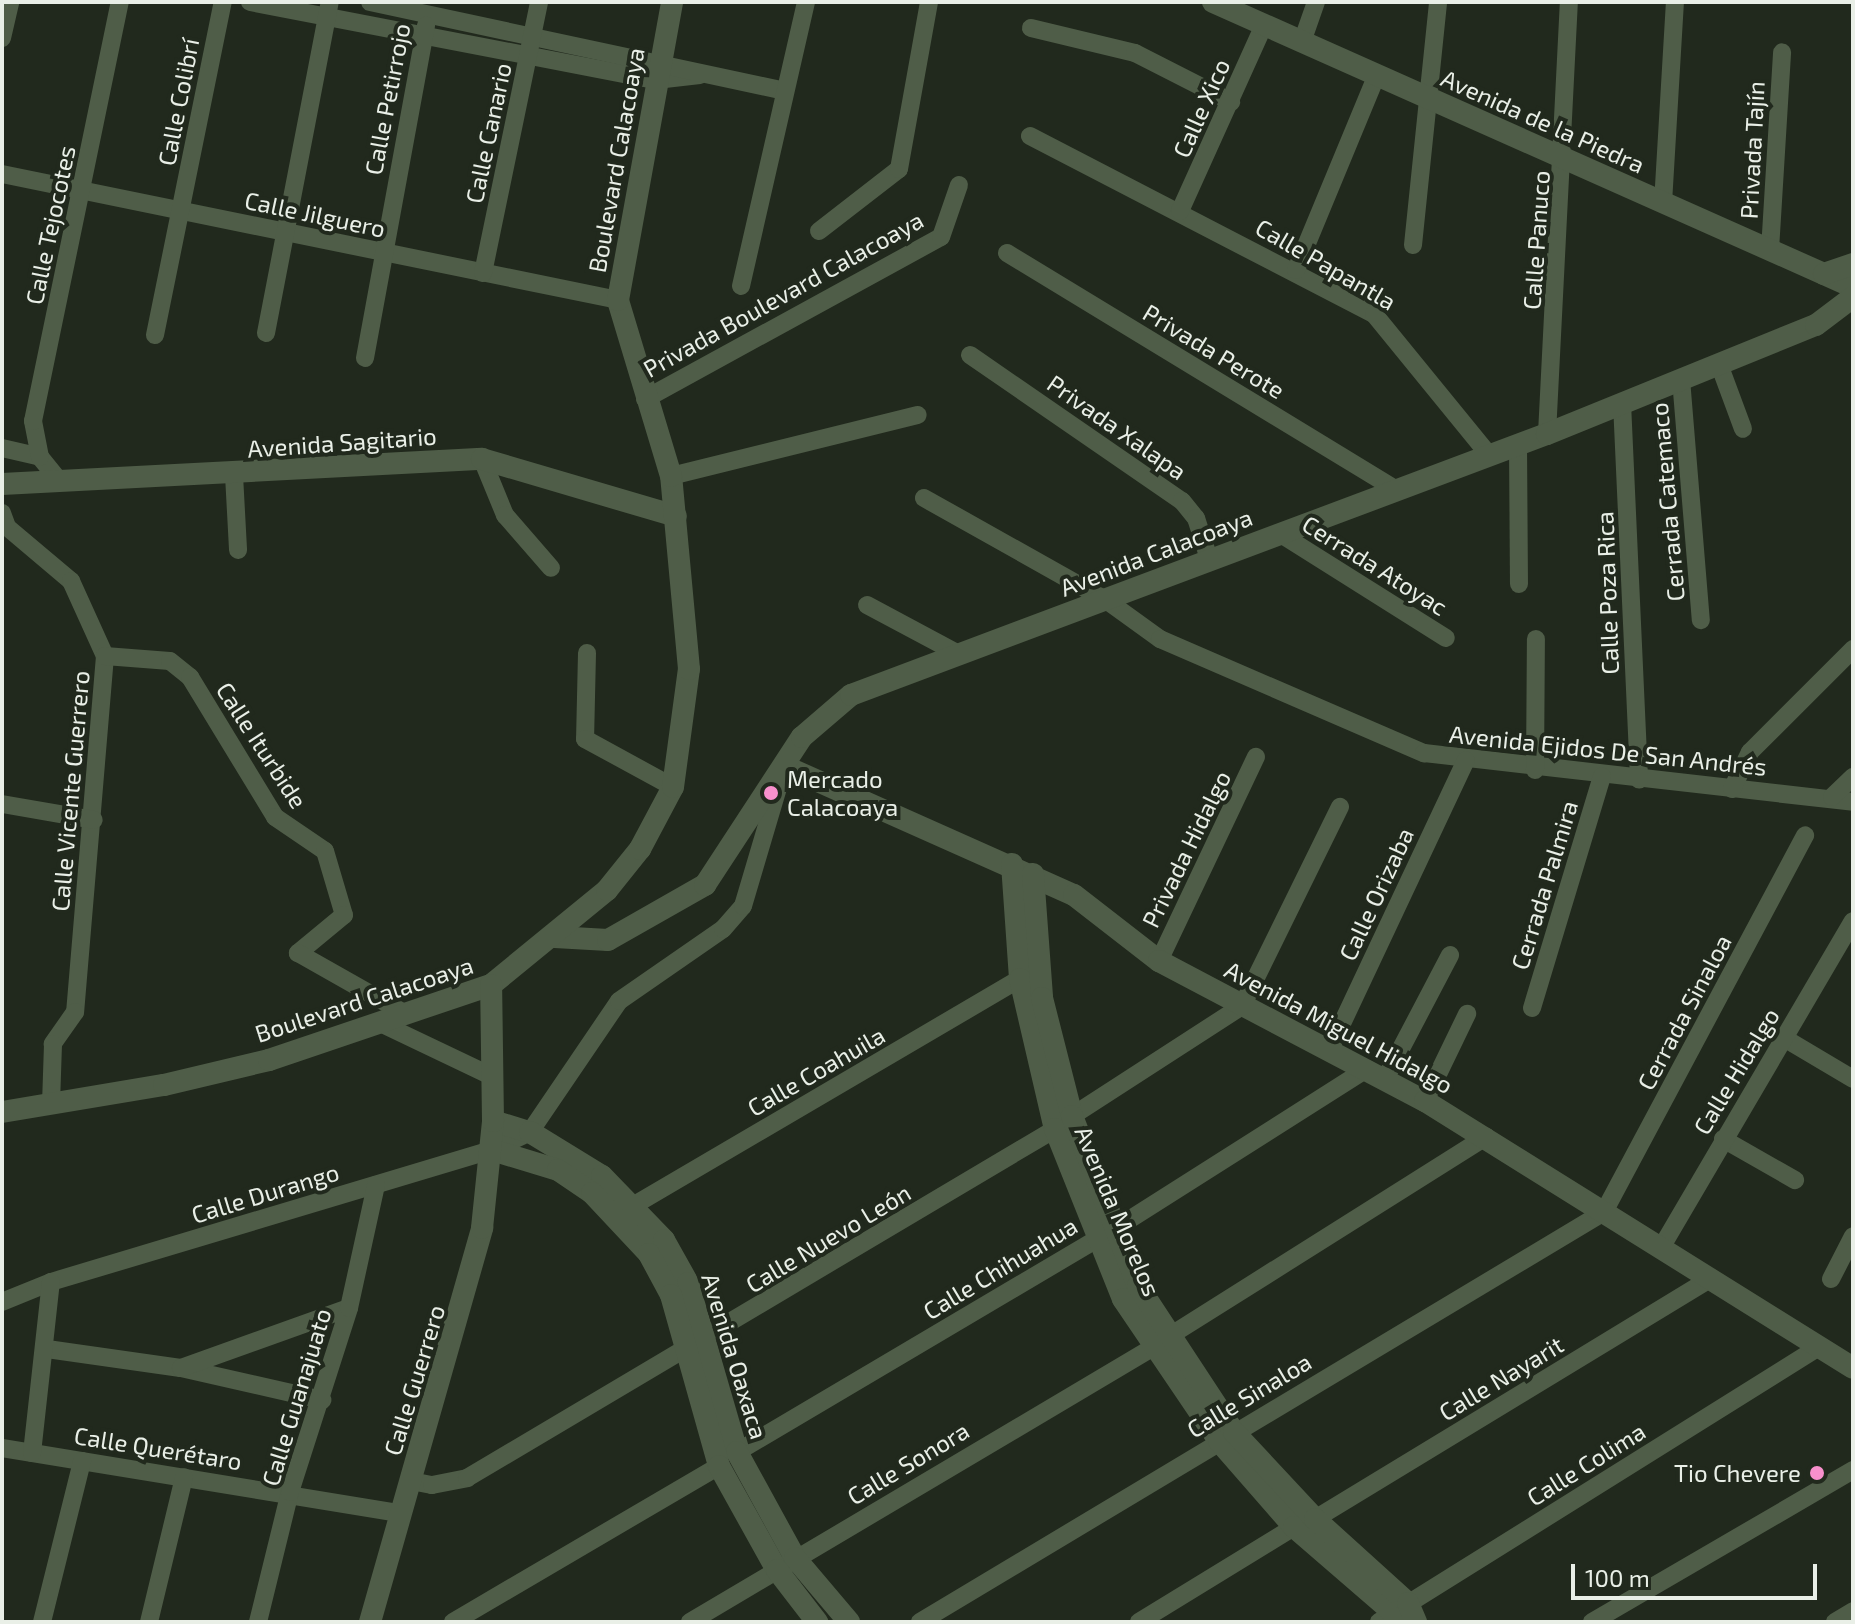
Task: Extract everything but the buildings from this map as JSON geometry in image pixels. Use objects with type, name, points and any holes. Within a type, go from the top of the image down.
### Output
[{"type":"street","points":[[2,38],[10,2]]},
{"type":"street","name":"Calle Tejocotes","points":[[40,457],[33,421],[120,2]]},
{"type":"street","name":"Calle Colibrí","points":[[155,335],[223,2]]},
{"type":"street","points":[[250,2],[328,9],[425,36],[528,55],[700,75],[785,91]]},
{"type":"street","points":[[370,2],[430,8],[658,70]]},
{"type":"street","name":"Calle Canario","points":[[483,273],[539,2]]},
{"type":"street","name":"Boulevard Calacoaya","points":[[2,1112],[51,1105],[269,1060],[491,985],[555,937],[618,877],[673,787],[689,669],[676,516],[671,476],[645,399],[618,300],[672,2]]},
{"type":"street","points":[[741,286],[806,2]]},
{"type":"street","points":[[819,231],[899,169],[929,2]]},
{"type":"street","name":"Avenida de la Piedra","points":[[1213,2],[1853,287]]},
{"type":"street","points":[[1302,42],[1316,2]]},
{"type":"street","points":[[1413,245],[1424,97],[1438,2]]},
{"type":"street","name":"Calle Panuco","points":[[1547,434],[1565,160],[1569,2]]},
{"type":"street","points":[[1663,203],[1675,2]]},
{"type":"street","name":"Calle Petirrojo","points":[[365,358],[381,252],[430,8]]},
{"type":"street","points":[[266,333],[328,9]]},
{"type":"street","name":"Calle Xico","points":[[1180,211],[1264,25]]},
{"type":"street","points":[[1031,28],[1135,53],[1231,102]]},
{"type":"street","name":"Privada Tajín","points":[[1770,250],[1782,52]]},
{"type":"street","points":[[1296,270],[1376,77]]},
{"type":"street","name":"Calle Papantla","points":[[1030,136],[1296,270],[1396,333],[1489,455]]},
{"type":"street","name":"Calle Jilguero","points":[[2,174],[618,300]]},
{"type":"street","name":"Privada Boulevard Calacoaya","points":[[645,399],[941,237],[959,185]]},
{"type":"street","name":"Privada Perote","points":[[1007,253],[1395,489]]},
{"type":"street","points":[[1824,274],[1853,264]]},
{"type":"street","name":"Avenida Calacoaya","points":[[555,937],[608,940],[705,885],[784,766],[831,707],[955,652],[1106,600],[1547,434],[1816,325],[1853,297]]},
{"type":"street","name":"Privada Xalapa","points":[[970,355],[1182,501],[1196,518],[1209,559]]},
{"type":"street","points":[[1719,364],[1743,429]]},
{"type":"street","name":"Cerrada Catemaco","points":[[1681,379],[1701,620]]},
{"type":"street","name":"Calle Poza Rica","points":[[1622,403],[1639,780]]},
{"type":"street","points":[[671,476],[918,415]]},
{"type":"street","points":[[1518,444],[1519,584]]},
{"type":"street","points":[[2,448],[40,457],[58,479]]},
{"type":"street","points":[[482,459],[505,515],[551,568]]},
{"type":"street","name":"Avenida Sagitario","points":[[2,484],[58,479],[234,475],[482,459],[676,516]]},
{"type":"street","points":[[234,475],[238,550]]},
{"type":"street","name":"Avenida Ejidos De San Andrés","points":[[924,498],[1106,600],[1160,639],[1394,743],[1466,760],[1535,770],[1832,797],[1853,802]]},
{"type":"street","name":"Calle Vicente Guerrero","points":[[4,526],[71,581],[105,656],[94,820],[75,1012],[53,1044],[51,1105]]},
{"type":"street","name":"Cerrada Atoyac","points":[[1279,533],[1446,638]]},
{"type":"street","points":[[867,605],[955,652]]},
{"type":"street","points":[[1535,770],[1536,639]]},
{"type":"street","points":[[1732,789],[1750,752],[1853,649]]},
{"type":"street","points":[[587,653],[585,739],[673,787]]},
{"type":"street","name":"Calle Iturbide","points":[[105,656],[170,661],[190,677],[275,817],[325,851],[344,915],[298,953],[406,1014]]},
{"type":"street","name":"Privada Hidalgo","points":[[1159,961],[1256,757]]},
{"type":"street","name":"Calle Orizaba","points":[[1330,1049],[1466,760]]},
{"type":"street","points":[[530,1132],[619,1001],[723,929],[743,906],[784,766]]},
{"type":"street","name":"Avenida Miguel Hidalgo","points":[[784,766],[1012,864],[1074,895],[1159,961],[1425,1101],[1853,1368]]},
{"type":"street","name":"Cerrada Palmira","points":[[1532,1008],[1602,776]]},
{"type":"street","points":[[1832,797],[1853,777]]},
{"type":"street","points":[[2,804],[94,820]]},
{"type":"street","points":[[1242,1006],[1340,807]]},
{"type":"street","name":"Cerrada Sinaloa","points":[[1604,1212],[1805,835]]},
{"type":"street","name":"Avenida Morelos","points":[[1012,864],[1020,979],[1063,1122],[1104,1234],[1160,1342],[1226,1437],[1305,1523],[1400,1617]]},
{"type":"street","name":"Avenida Morelos","points":[[1033,874],[1042,998],[1063,1122]]},
{"type":"street","name":"Calle Hidalgo","points":[[1661,1248],[1853,921]]},
{"type":"street","points":[[1376,1074],[1450,955]]},
{"type":"street","name":"Calle Coahuila","points":[[636,1204],[1020,979]]},
{"type":"street","name":"Calle Guerrero","points":[[370,1622],[468,1290],[492,1150],[491,985]]},
{"type":"street","name":"Calle Nuevo León","points":[[411,1481],[432,1485],[467,1478],[697,1345],[1063,1122],[1242,1006]]},
{"type":"street","points":[[1425,1101],[1467,1014]]},
{"type":"street","points":[[380,1023],[491,1076]]},
{"type":"street","points":[[1784,1038],[1853,1079]]},
{"type":"street","name":"Calle Chihuahua","points":[[737,1452],[1376,1074]]},
{"type":"street","name":"Avenida Oaxaca","points":[[493,1121],[530,1132],[636,1204],[688,1283],[719,1466],[786,1564],[849,1622]]},
{"type":"street","name":"Calle Durango","points":[[2,1302],[51,1282],[492,1150],[530,1132]]},
{"type":"street","name":"Calle Sonora","points":[[690,1622],[1160,1342],[1486,1137]]},
{"type":"street","points":[[1723,1139],[1795,1180]]},
{"type":"street","name":"Avenida Oaxaca","points":[[492,1150],[558,1170],[619,1217],[671,1295],[697,1345],[737,1452],[786,1564],[817,1622]]},
{"type":"street","name":"Calle Guanajuato","points":[[258,1622],[290,1492],[349,1308],[376,1185]]},
{"type":"street","name":"Calle Sinaloa","points":[[920,1622],[1604,1212]]},
{"type":"street","points":[[1831,1279],[1853,1236]]},
{"type":"street","name":"Calle Nayarit","points":[[1139,1622],[1711,1278]]},
{"type":"street","points":[[32,1453],[47,1349],[51,1282]]},
{"type":"street","points":[[181,1368],[349,1308]]},
{"type":"street","name":"Calle Colima","points":[[1400,1617],[1819,1347]]},
{"type":"street","points":[[47,1349],[181,1368],[322,1400]]},
{"type":"street","name":"Calle Querétaro","points":[[2,1448],[290,1492],[401,1513]]},
{"type":"street","points":[[42,1622],[82,1461]]},
{"type":"street","points":[[453,1622],[719,1466]]},
{"type":"street","points":[[1592,1622],[1853,1470]]},
{"type":"street","points":[[149,1622],[184,1477]]},
{"type":"street","points":[[1835,1622],[1853,1611]]},
{"type":"place","name":"Mercado Calacoaya","points":[[771,793]]},
{"type":"place","name":"Tio Chevere","points":[[1817,1473]]}]
